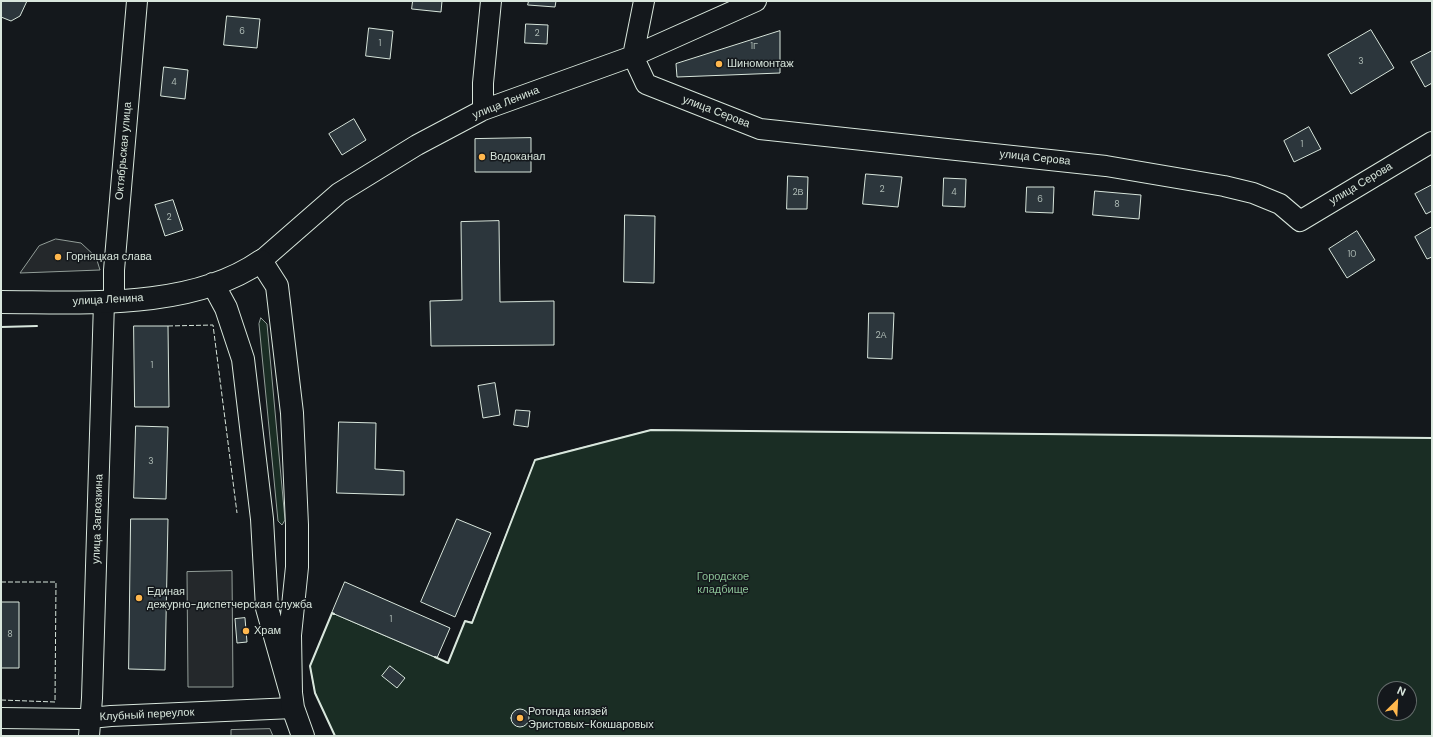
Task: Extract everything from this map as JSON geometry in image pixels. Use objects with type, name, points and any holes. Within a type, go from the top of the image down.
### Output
[{"type":"main road","name":"улица Ленина","points":[[1,302],[109,302],[175,295],[213,284],[246,271],[261,261]]},
{"type":"main road","points":[[261,261],[278,286],[292,413],[297,525],[297,567],[290,635],[292,700]]},
{"type":"main road","points":[[213,284],[226,308],[243,359],[262,520],[267,608],[303,736]]},
{"type":"main road","points":[[262,520],[275,535],[286,537],[297,525]]},
{"type":"street","name":"Октябрьская улица","points":[[109,302],[114,270],[137,1]]},
{"type":"street","points":[[483,110],[482,82],[491,1]]},
{"type":"street","points":[[633,56],[644,1]]},
{"type":"street","name":"улица Ленина","points":[[261,261],[338,193],[417,145],[483,110],[633,56],[756,1]]},
{"type":"street","name":"улица Серова","points":[[633,56],[646,84],[760,129],[1106,166],[1224,186],[1253,193],[1280,204],[1300,221],[1432,142]]},
{"type":"street","name":"улица Загвозкина","points":[[90,727],[109,302]]},
{"type":"street","name":"Клубный переулок","points":[[1,718],[90,727],[292,700]]},
{"type":"green space","points":[[261,318],[267,324],[285,520],[282,525],[278,521],[259,324]]},
{"type":"green space","name":"Городское кладбище","points":[[651,430],[1432,438],[1432,736],[335,736],[315,693],[310,666],[332,613],[448,663],[465,621],[472,622],[535,460]]},
{"type":"shaded area","points":[[56,239],[81,243],[96,257],[100,270],[20,273],[39,246]]},
{"type":"shaded area","points":[[232,571],[233,687],[188,687],[187,572]]},
{"type":"shaded area","points":[[270,729],[273,736],[231,736],[231,730]]},
{"type":"building","points":[[1,1],[27,1],[20,16],[11,21],[1,17]]},
{"type":"building","points":[[413,1],[442,1],[441,12],[412,9]]},
{"type":"building","points":[[529,1],[556,1],[555,7],[528,5]]},
{"type":"building","points":[[227,16],[260,19],[257,48],[224,45]]},
{"type":"building","points":[[526,24],[548,25],[547,44],[525,43]]},
{"type":"building","points":[[369,28],[393,31],[390,59],[366,56]]},
{"type":"building","points":[[1371,30],[1394,68],[1351,94],[1328,55]]},
{"type":"building","points":[[780,31],[780,73],[677,77],[676,64]]},
{"type":"building","points":[[1432,51],[1432,83],[1425,87],[1411,62]]},
{"type":"building","points":[[164,67],[188,70],[185,99],[161,96]]},
{"type":"building","points":[[354,119],[366,140],[342,155],[329,134]]},
{"type":"building","points":[[1309,127],[1321,149],[1294,162],[1284,141]]},
{"type":"building","points":[[531,138],[531,172],[475,172],[475,139]]},
{"type":"building","points":[[866,174],[902,177],[898,207],[863,204]]},
{"type":"building","points":[[788,176],[808,177],[807,209],[787,209]]},
{"type":"building","points":[[944,178],[966,179],[965,207],[943,206]]},
{"type":"building","points":[[1432,185],[1432,211],[1426,214],[1415,194]]},
{"type":"building","points":[[1027,187],[1054,187],[1053,213],[1026,212]]},
{"type":"building","points":[[1095,191],[1141,195],[1139,219],[1093,215]]},
{"type":"building","points":[[173,200],[183,230],[165,236],[155,205]]},
{"type":"building","points":[[625,215],[655,216],[654,283],[624,282]]},
{"type":"building","points":[[499,221],[500,302],[554,301],[554,345],[431,346],[430,301],[462,300],[461,222]]},
{"type":"building","points":[[1432,227],[1432,257],[1427,259],[1415,237]]},
{"type":"building","points":[[1357,231],[1375,260],[1347,278],[1329,249]]},
{"type":"building","points":[[869,313],[894,313],[892,359],[868,358]]},
{"type":"building","points":[[134,326],[168,326],[169,407],[135,407]]},
{"type":"building","points":[[495,383],[500,415],[483,418],[478,386]]},
{"type":"building","points":[[516,410],[530,411],[528,427],[514,425]]},
{"type":"building","points":[[339,422],[376,423],[375,469],[404,471],[404,495],[337,493]]},
{"type":"building","points":[[136,426],[168,427],[166,499],[134,498]]},
{"type":"building","points":[[131,519],[168,519],[165,670],[129,669]]},
{"type":"building","points":[[457,519],[491,533],[455,617],[421,602]]},
{"type":"building","points":[[345,582],[450,628],[437,658],[332,613]]},
{"type":"building","points":[[1,602],[19,602],[19,668],[1,668]]},
{"type":"building","points":[[245,618],[247,642],[237,643],[235,619]]},
{"type":"building","points":[[390,666],[405,678],[397,688],[382,676]]},
{"type":"building","name":"Ротонда князей Эристовых-Кокшаровых","points":[[520,709],[526,712],[529,718],[526,724],[520,727],[514,724],[511,718],[514,712]]},
{"type":"fence","points":[[168,326],[213,325],[237,513]]},
{"type":"fence","points":[[1,582],[56,582],[55,702],[1,700]]},
{"type":"wall","points":[[1,327],[37,326]]},
{"type":"wall","points":[[435,657],[448,663],[465,621],[472,623],[535,460],[651,430],[1432,438]]},
{"type":"wall","points":[[334,614],[332,613],[310,666],[315,693],[335,736]]},
{"type":"place","name":"Шиномонтаж","points":[[719,64]]},
{"type":"place","name":"Водоканал","points":[[482,157]]},
{"type":"place","name":"Горняцкая слава","points":[[58,257]]},
{"type":"place","name":"Единая дежурно-диспетчерская служба","points":[[139,598]]},
{"type":"place","name":"Храм","points":[[246,631]]},
{"type":"place","name":"Ротонда князей Эристовых-Кокшаровых","points":[[520,718]]}]
